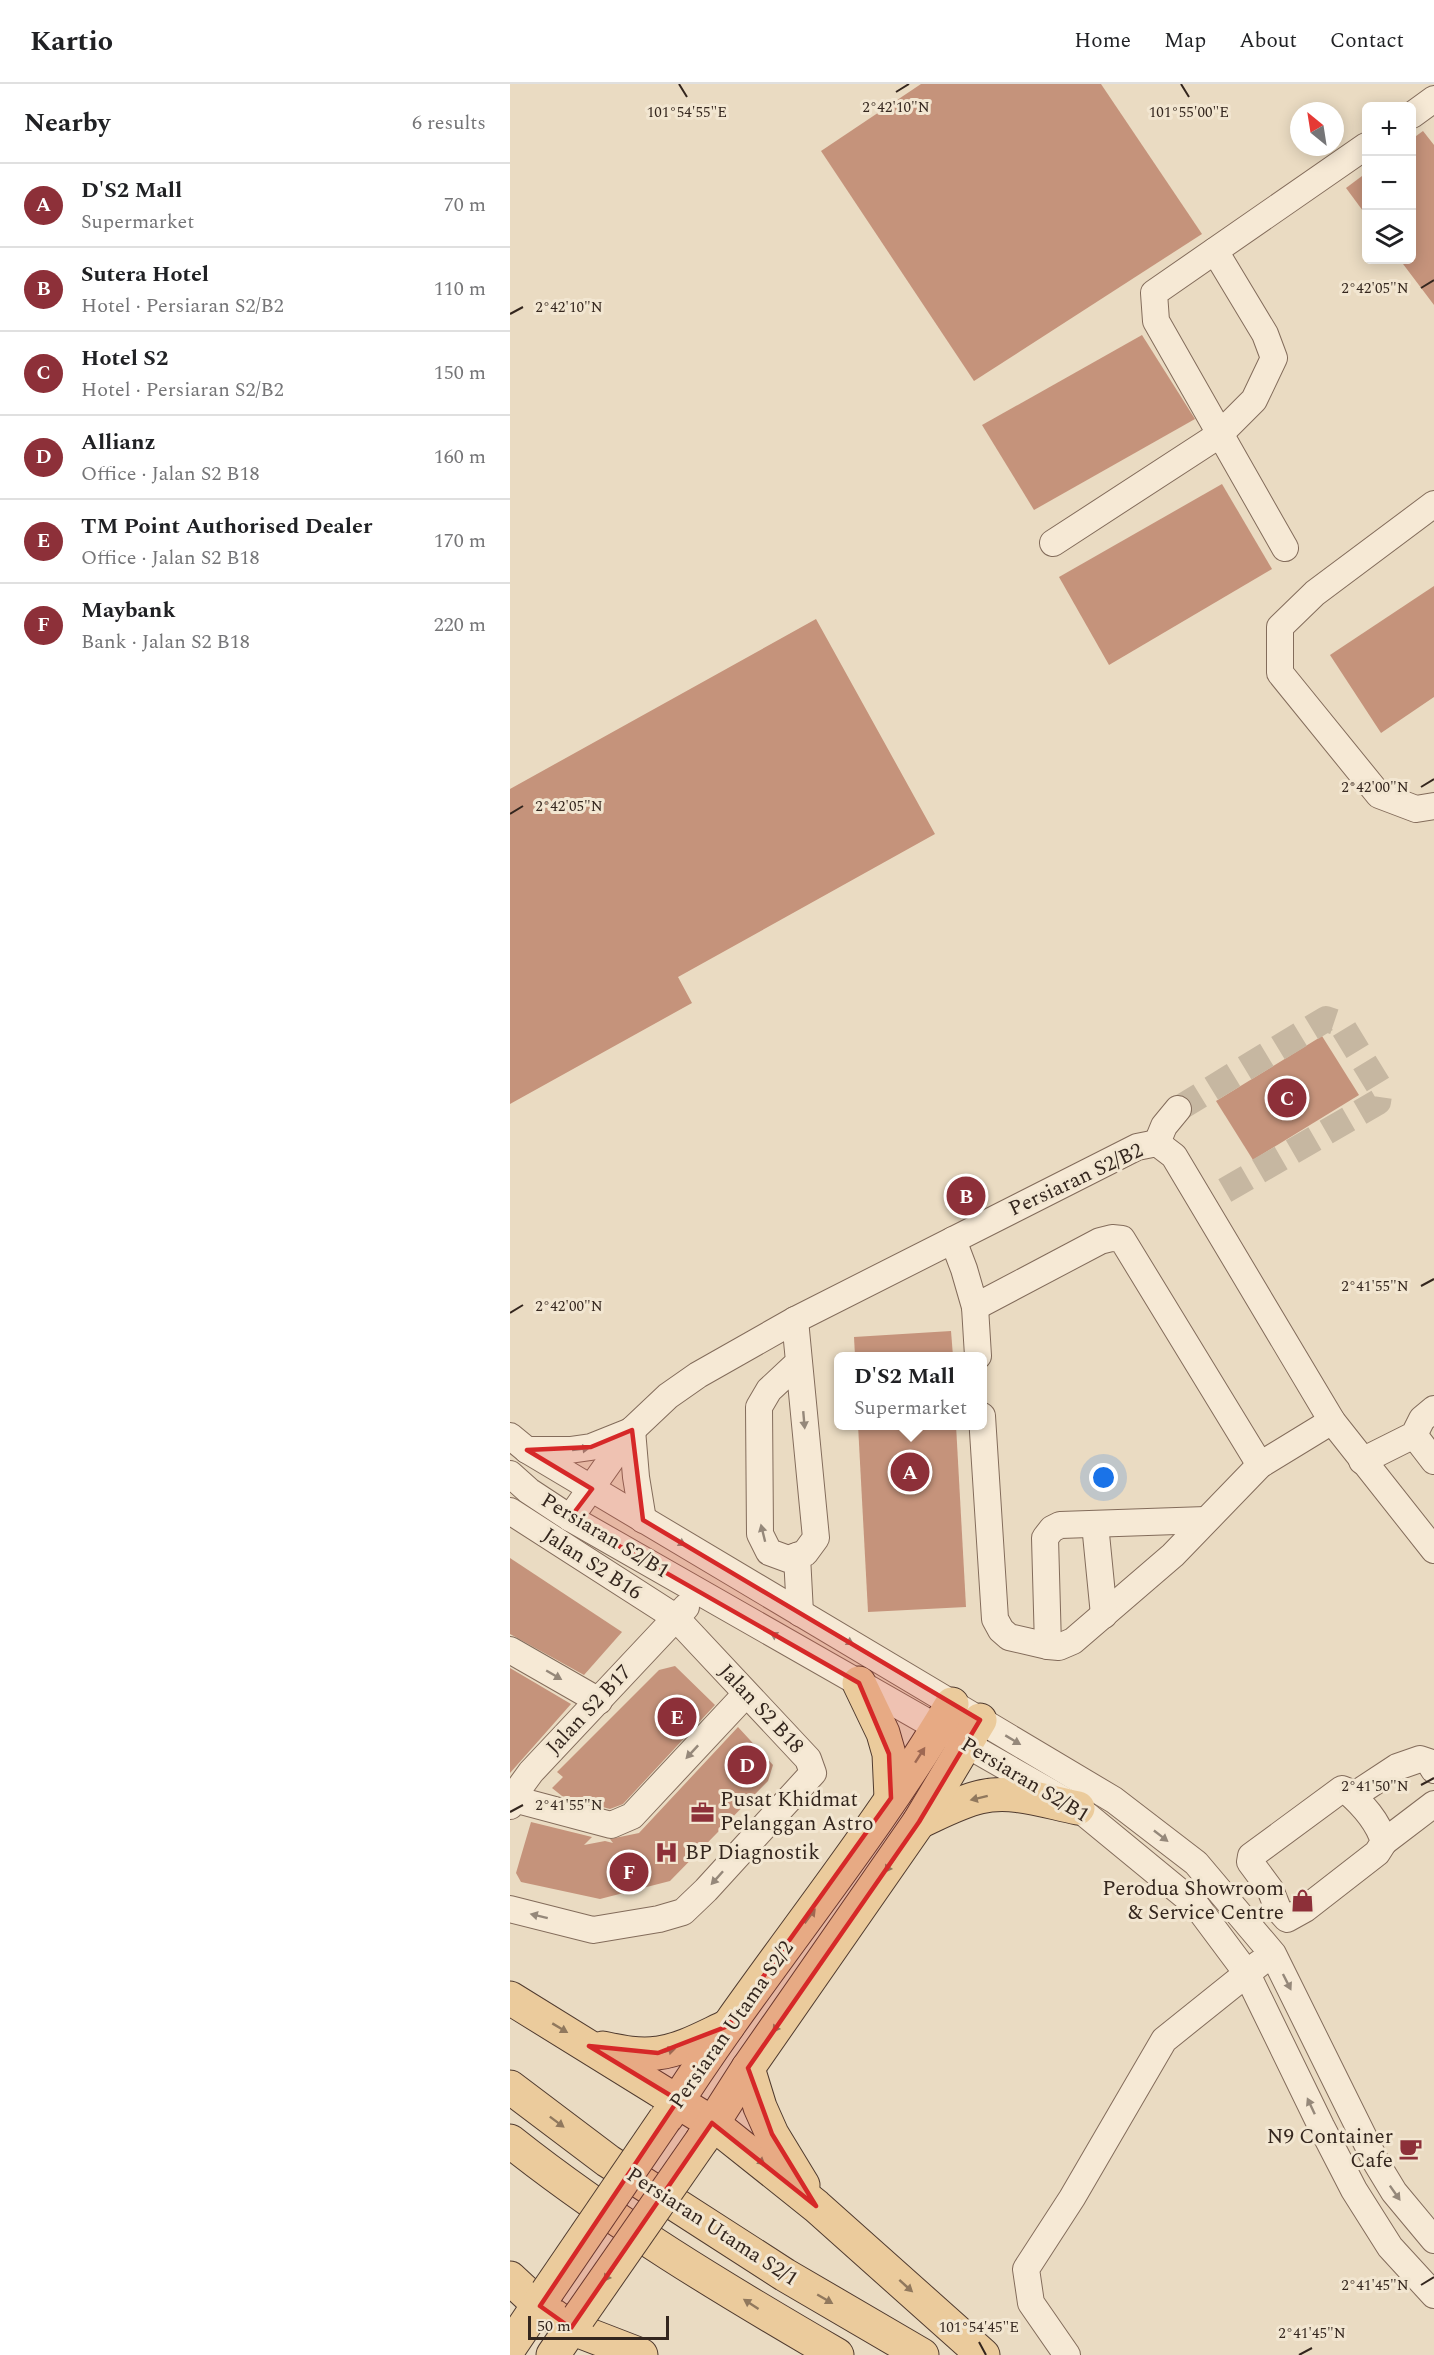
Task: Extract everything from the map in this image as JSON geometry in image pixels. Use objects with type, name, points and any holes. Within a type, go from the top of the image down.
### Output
[{"type":"main road","points":[[859,1683],[883,1733],[890,1755],[891,1798]]},
{"type":"main road","name":"Persiaran Utama S2/2","points":[[510,2347],[728,2026],[823,1899],[945,1716]]},
{"type":"main road","name":"Persiaran Utama S2/2","points":[[553,2355],[919,1822],[973,1732]]},
{"type":"main road","points":[[919,1822],[980,1797],[1001,1794],[1078,1808]]},
{"type":"main road","points":[[510,1998],[589,2046],[672,2109],[816,2206],[983,2355]]},
{"type":"main road","points":[[589,2046],[633,2054],[658,2054],[679,2048],[728,2026]]},
{"type":"main road","points":[[748,2068],[760,2107],[772,2134],[816,2206]]},
{"type":"main road","name":"Persiaran Utama S2/1","points":[[510,2087],[608,2161],[784,2275],[922,2355]]},
{"type":"main road","name":"Persiaran Utama S2/1","points":[[510,2141],[562,2182],[758,2309],[837,2355]]},
{"type":"main road","points":[[510,2278],[544,2299],[575,2323],[641,2355]]},
{"type":"street","points":[[1285,548],[1156,321],[1154,293],[1362,149]]},
{"type":"street","points":[[1053,543],[1219,435],[1254,400],[1274,357],[1265,334],[1215,251]]},
{"type":"street","points":[[1434,504],[1315,593],[1280,627],[1280,673],[1379,795],[1416,809],[1434,806]]},
{"type":"street","points":[[1157,1143],[1164,1126],[1178,1109]]},
{"type":"street","name":"Persiaran S2/B2","points":[[570,1518],[632,1430],[669,1396],[698,1375],[795,1320],[953,1240],[1137,1147],[1157,1143],[1174,1156],[1332,1421],[1434,1550]]},
{"type":"street","points":[[975,1307],[1100,1241],[1112,1238],[1122,1239],[1260,1465]]},
{"type":"street","points":[[953,1240],[975,1307],[978,1352]]},
{"type":"street","points":[[795,1320],[816,1538],[805,1553],[788,1559],[770,1552],[760,1534],[759,1407],[769,1390],[799,1362]]},
{"type":"street","points":[[1362,1461],[1414,1435],[1422,1419],[1434,1409]]},
{"type":"street","points":[[983,1430],[995,1619],[1001,1630],[1009,1637],[1059,1647],[1073,1641],[1173,1555],[1260,1465],[1332,1421]]},
{"type":"street","points":[[518,1443],[570,1450],[591,1447],[632,1430],[643,1520]]},
{"type":"street","points":[[1414,1435],[1434,1461]]},
{"type":"street","name":"Persiaran S2/B1","points":[[518,1443],[800,1613],[945,1716],[973,1732],[1114,1800],[1196,1863],[1273,1954],[1377,2164],[1394,2192],[1434,2240]]},
{"type":"street","name":"Persiaran S2/B1","points":[[510,1474],[529,1491],[570,1518],[859,1683],[945,1716]]},
{"type":"street","points":[[510,1510],[529,1491]]},
{"type":"street","name":"Jalan S2 B16","points":[[510,1510],[675,1617]]},
{"type":"street","points":[[1048,1646],[1045,1538],[1052,1529],[1060,1525],[1206,1520]]},
{"type":"street","points":[[1095,1524],[1104,1615]]},
{"type":"street","points":[[797,1556],[800,1613]]},
{"type":"street","name":"Jalan S2 B17","points":[[511,1801],[531,1772],[700,1592]]},
{"type":"street","name":"Jalan S2 B18","points":[[510,1909],[593,1930],[659,1919],[683,1912],[813,1773],[808,1759],[675,1617]]},
{"type":"street","points":[[510,1650],[598,1701]]},
{"type":"street","points":[[511,1801],[611,1825],[621,1822],[632,1816],[746,1694]]},
{"type":"street","name":"Persiaran S2/B1","points":[[973,1732],[1078,1808],[1196,1905],[1246,1972],[1354,2190],[1390,2247],[1434,2295]]},
{"type":"street","points":[[1353,1796],[1397,1767],[1420,1759],[1429,1762],[1434,1770]]},
{"type":"street","points":[[1383,1842],[1381,1831],[1374,1820],[1353,1796],[1347,1791],[1338,1791],[1251,1856],[1251,1862],[1270,1889],[1278,1909],[1287,1919],[1305,1909],[1377,1853],[1383,1842],[1434,1804]]},
{"type":"street","points":[[1252,1929],[1278,1909]]},
{"type":"street","points":[[1067,2355],[1031,2302],[1026,2269],[1072,2198],[1164,2040],[1246,1972],[1273,1954]]},
{"type":"highlighted area","points":[[632,1430],[643,1520],[980,1720],[919,1822],[748,2068],[772,2134],[816,2206],[712,2123],[571,2328],[540,2306],[678,2100],[589,2046],[658,2053],[728,2026],[891,1798],[889,1754],[859,1683],[570,1518],[592,1489],[527,1450],[591,1447]]},
{"type":"building","points":[[921,84],[1101,84],[1202,234],[974,381],[821,151]]},
{"type":"building","points":[[1423,131],[1434,145],[1434,305],[1403,264],[1416,264],[1416,136]]},
{"type":"building","points":[[1362,176],[1362,210],[1346,188]]},
{"type":"building","points":[[1142,335],[1195,419],[1034,510],[982,425]]},
{"type":"building","points":[[1222,484],[1272,569],[1109,665],[1059,577]]},
{"type":"building","points":[[1434,586],[1434,697],[1381,733],[1330,655]]},
{"type":"building","points":[[816,619],[935,834],[678,977],[692,1003],[510,1104],[510,789]]},
{"type":"building","points":[[1322,1036],[1359,1095],[1253,1160],[1216,1101]]},
{"type":"building","points":[[951,1331],[953,1352],[855,1352],[854,1337]]},
{"type":"building","points":[[858,1430],[956,1430],[966,1607],[868,1612]]},
{"type":"building","points":[[510,1558],[622,1632],[584,1675],[510,1634]]},
{"type":"building","points":[[675,1666],[715,1705],[623,1804],[610,1809],[562,1796],[552,1788],[563,1777],[557,1772],[659,1670]]},
{"type":"building","points":[[510,1668],[571,1704],[510,1773]]},
{"type":"building","points":[[738,1727],[773,1765],[768,1781],[670,1881],[600,1899],[521,1882],[516,1873],[531,1822],[592,1837],[584,1845],[605,1841],[613,1843],[610,1839],[639,1833]]},
{"type":"tunnel","points":[[1178,1109],[1326,1019],[1341,1024],[1380,1088],[1378,1102],[1224,1191]]},
{"type":"place","name":"Hotel S2","points":[[1287,1098]]},
{"type":"place","name":"Sutera Hotel","points":[[966,1196]]},
{"type":"place","name":"D'S2 Mall","points":[[910,1472]]},
{"type":"place","name":"TM Point Authorised Dealer","points":[[677,1717]]},
{"type":"place","name":"Allianz","points":[[747,1765]]},
{"type":"place","name":"Pusat Khidmat Pelanggan Astro","points":[[702,1812]]},
{"type":"place","name":"BP Diagnostik","points":[[667,1853]]},
{"type":"place","name":"Maybank","points":[[629,1872]]},
{"type":"place","name":"Perodua Showroom & Service Centre","points":[[1302,1901]]},
{"type":"place","name":"N9 Container Cafe","points":[[1411,2149]]}]
